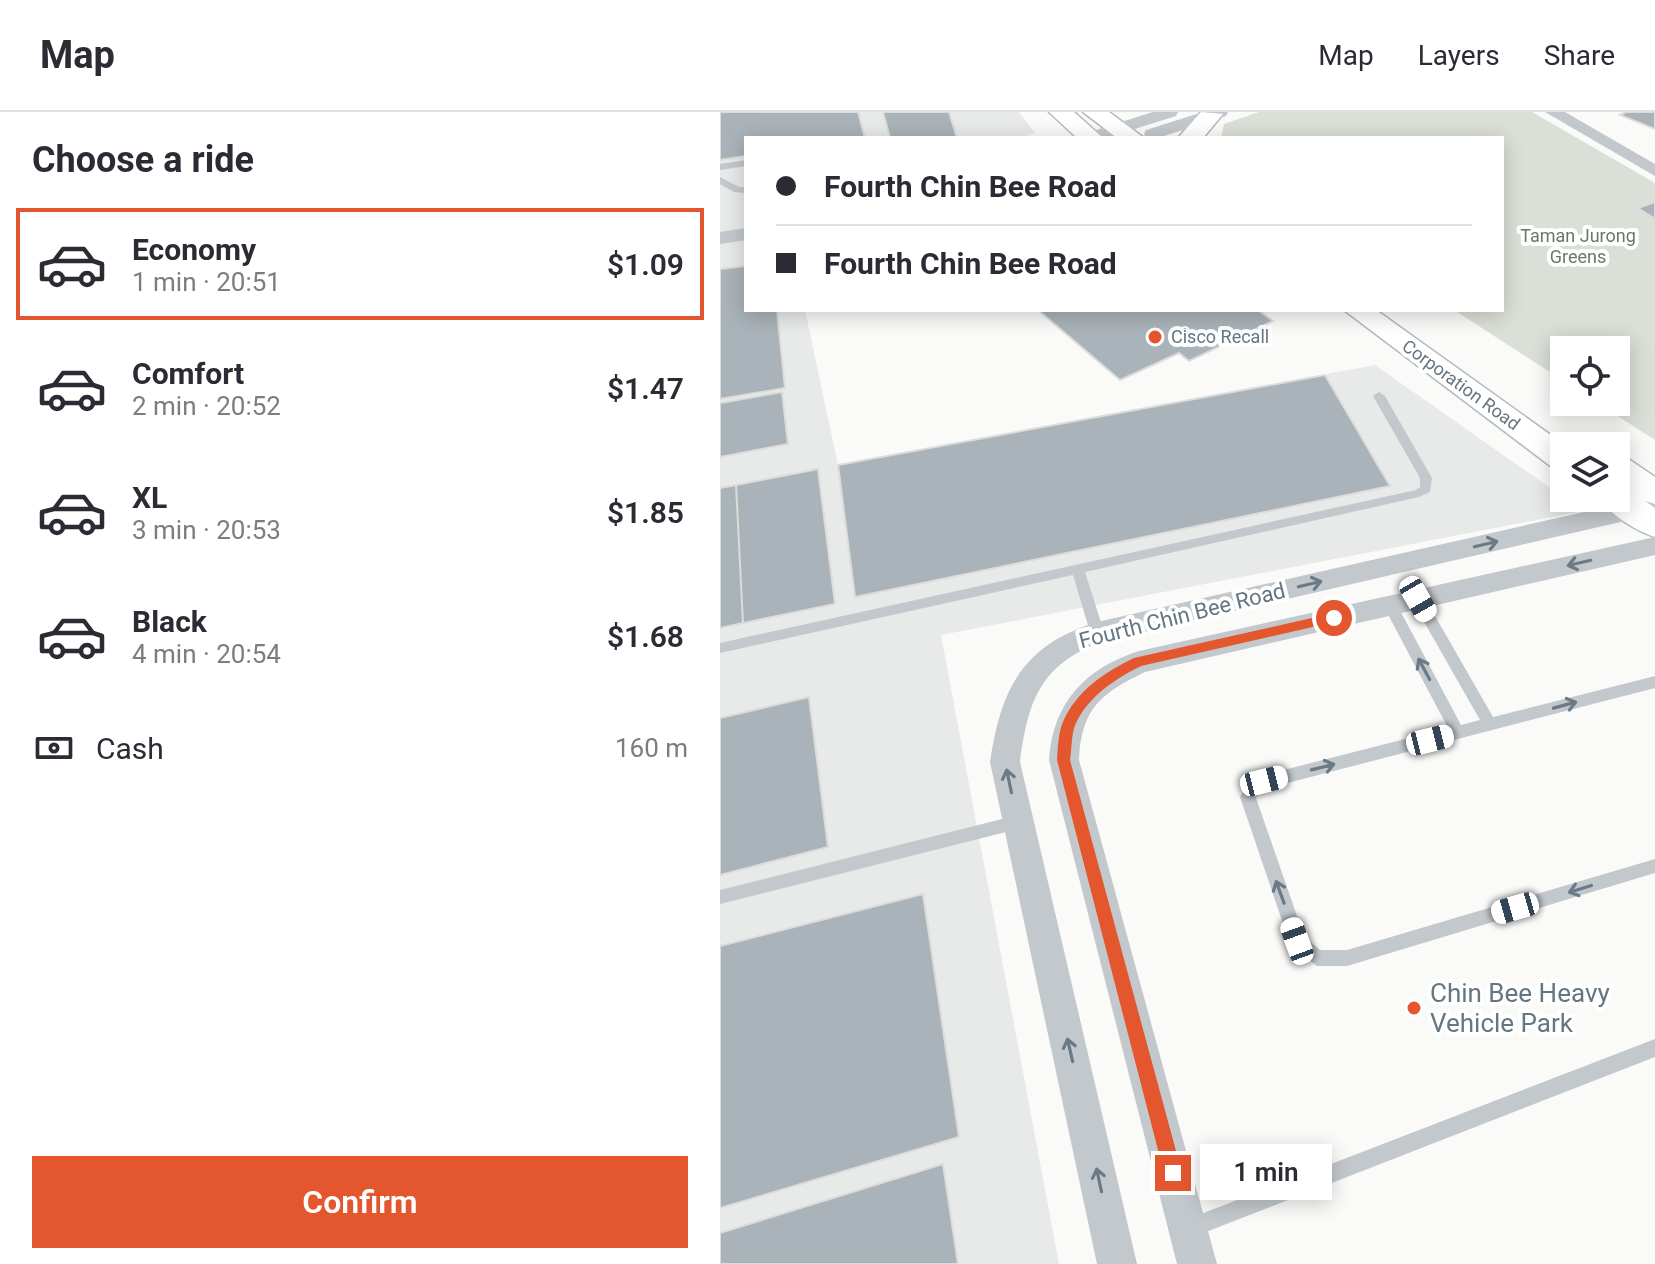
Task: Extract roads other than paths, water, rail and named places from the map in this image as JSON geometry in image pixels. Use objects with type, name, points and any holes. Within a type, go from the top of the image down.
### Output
[{"type":"main road","points":[[1060,112],[1088,136]]},
{"type":"main road","points":[[1094,112],[1130,135]]},
{"type":"main road","points":[[1192,136],[1216,113]]},
{"type":"main road","name":"Corporation Road","points":[[1361,312],[1550,450]]},
{"type":"main road","name":"Corporation Road","points":[[1387,312],[1566,432]]},
{"type":"main road","points":[[1630,487],[1643,506]]},
{"type":"street","points":[[1130,135],[1170,112]]},
{"type":"street","points":[[1553,112],[1655,171]]},
{"type":"street","points":[[1130,135],[1216,113]]},
{"type":"street","points":[[720,238],[744,234]]},
{"type":"street","name":"Fourth Chin Bee Road","points":[[1117,1264],[1005,762],[1009,721],[1020,692],[1036,669],[1059,648],[1097,632],[1643,506]]},
{"type":"street","name":"Fourth Chin Bee Road","points":[[1197,1264],[1064,760],[1068,724],[1086,697],[1114,674],[1139,662],[1655,546]]},
{"type":"lane","points":[[720,167],[744,163]]},
{"type":"lane","points":[[720,180],[737,190],[744,190]]},
{"type":"lane","points":[[720,648],[1419,493],[1426,489],[1426,478],[1379,396]]},
{"type":"lane","points":[[1078,570],[1097,632]]},
{"type":"lane","points":[[1404,602],[1490,725]]},
{"type":"lane","points":[[1404,602],[1458,733]]},
{"type":"lane","points":[[1655,682],[1264,781],[1250,790],[1248,806],[1297,941],[1317,958],[1347,958],[1655,866]]},
{"type":"lane","points":[[720,897],[1018,822]]},
{"type":"lane","points":[[1188,1229],[1655,1048]]},
{"type":"place","name":"Cisco Recall","points":[[1155,337]]},
{"type":"place","name":"Chin Bee Heavy Vehicle Park","points":[[1414,1008]]},
{"type":"park label","name":"Taman Jurong Greens","points":[[1578,246]]}]
